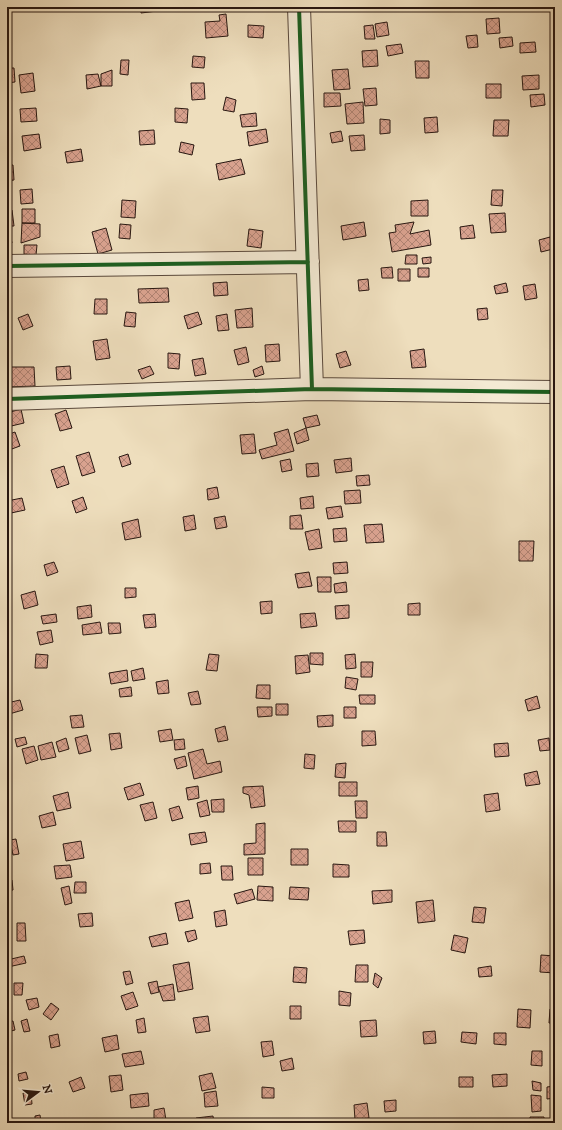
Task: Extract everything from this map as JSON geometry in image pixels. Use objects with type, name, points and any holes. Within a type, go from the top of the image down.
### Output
[{"type":"street","points":[[300,7],[312,389]]},
{"type":"street","points":[[7,266],[308,262]]},
{"type":"street","points":[[7,399],[312,389],[555,392]]},
{"type":"building","points":[[141,7],[157,7],[157,11],[141,13]]},
{"type":"building","points":[[226,14],[228,36],[206,38],[205,22],[220,21],[219,15]]},
{"type":"building","points":[[499,18],[500,33],[487,34],[486,19]]},
{"type":"building","points":[[387,22],[389,35],[377,37],[375,24]]},
{"type":"building","points":[[248,25],[264,26],[263,38],[248,37]]},
{"type":"building","points":[[373,25],[375,39],[365,39],[364,26]]},
{"type":"building","points":[[477,35],[478,47],[468,48],[466,36]]},
{"type":"building","points":[[512,37],[513,46],[500,48],[499,38]]},
{"type":"building","points":[[535,42],[536,52],[520,53],[520,43]]},
{"type":"building","points":[[401,44],[403,53],[388,56],[386,46]]},
{"type":"building","points":[[377,50],[378,66],[363,67],[362,51]]},
{"type":"building","points":[[193,56],[205,57],[204,68],[192,67]]},
{"type":"building","points":[[121,60],[129,60],[128,75],[120,74]]},
{"type":"building","points":[[415,61],[429,61],[429,78],[416,78]]},
{"type":"building","points":[[7,68],[14,68],[15,82],[7,83]]},
{"type":"building","points":[[348,69],[350,89],[334,90],[332,70]]},
{"type":"building","points":[[112,70],[112,86],[101,86],[101,74]]},
{"type":"building","points":[[33,73],[35,91],[21,93],[19,75]]},
{"type":"building","points":[[98,74],[101,86],[87,89],[86,75]]},
{"type":"building","points":[[539,75],[539,89],[523,90],[522,76]]},
{"type":"building","points":[[191,83],[204,83],[205,99],[192,100]]},
{"type":"building","points":[[486,84],[501,84],[501,98],[486,98]]},
{"type":"building","points":[[376,88],[377,105],[365,106],[363,89]]},
{"type":"building","points":[[324,93],[340,93],[341,106],[324,107]]},
{"type":"building","points":[[544,94],[545,105],[531,107],[530,95]]},
{"type":"building","points":[[226,97],[236,100],[234,112],[223,110]]},
{"type":"building","points":[[363,102],[364,123],[347,124],[345,104]]},
{"type":"building","points":[[36,108],[37,121],[21,122],[20,109]]},
{"type":"building","points":[[175,108],[188,109],[187,123],[175,122]]},
{"type":"building","points":[[256,113],[257,126],[242,127],[240,115]]},
{"type":"building","points":[[437,117],[438,132],[425,133],[424,118]]},
{"type":"building","points":[[380,119],[390,120],[390,133],[380,134]]},
{"type":"building","points":[[494,120],[509,120],[508,136],[493,136]]},
{"type":"building","points":[[266,129],[268,142],[249,146],[247,132]]},
{"type":"building","points":[[154,130],[155,144],[140,145],[139,131]]},
{"type":"building","points":[[341,131],[343,141],[332,143],[330,133]]},
{"type":"building","points":[[39,134],[41,148],[24,151],[22,136]]},
{"type":"building","points":[[364,135],[365,150],[351,151],[349,136]]},
{"type":"building","points":[[181,142],[194,145],[192,155],[179,152]]},
{"type":"building","points":[[81,149],[83,161],[67,163],[65,152]]},
{"type":"building","points":[[241,159],[245,174],[219,180],[216,164]]},
{"type":"building","points":[[7,165],[13,165],[14,180],[7,181]]},
{"type":"building","points":[[32,189],[33,203],[21,204],[20,190]]},
{"type":"building","points":[[492,190],[503,190],[502,206],[491,205]]},
{"type":"building","points":[[122,200],[136,201],[135,218],[121,217]]},
{"type":"building","points":[[428,200],[428,216],[411,216],[411,201]]},
{"type":"building","points":[[22,209],[35,209],[35,223],[22,223]]},
{"type":"building","points":[[7,210],[12,210],[14,226],[7,226]]},
{"type":"building","points":[[505,213],[506,232],[491,233],[489,214]]},
{"type":"building","points":[[364,222],[366,236],[343,240],[341,226]]},
{"type":"building","points":[[414,222],[410,234],[429,230],[431,245],[392,252],[389,233],[396,232],[395,225]]},
{"type":"building","points":[[22,223],[40,224],[40,237],[21,243]]},
{"type":"building","points":[[120,224],[131,225],[130,239],[119,238]]},
{"type":"building","points":[[473,225],[475,238],[461,239],[460,227]]},
{"type":"building","points":[[106,228],[112,250],[98,254],[92,232]]},
{"type":"building","points":[[9,229],[12,243],[7,245],[7,230]]},
{"type":"building","points":[[249,229],[263,231],[261,248],[247,246]]},
{"type":"building","points":[[550,237],[553,249],[541,252],[539,240]]},
{"type":"building","points":[[24,245],[37,245],[36,255],[24,254]]},
{"type":"building","points":[[406,255],[417,255],[417,264],[405,264]]},
{"type":"building","points":[[431,257],[431,263],[423,264],[422,258]]},
{"type":"building","points":[[392,267],[393,278],[382,278],[381,268]]},
{"type":"building","points":[[418,268],[429,268],[429,277],[418,277]]},
{"type":"building","points":[[398,269],[410,269],[410,281],[398,281]]},
{"type":"building","points":[[368,279],[369,290],[359,291],[358,280]]},
{"type":"building","points":[[227,282],[228,295],[214,296],[213,283]]},
{"type":"building","points":[[506,283],[508,292],[496,294],[494,286]]},
{"type":"building","points":[[535,284],[537,298],[525,300],[523,286]]},
{"type":"building","points":[[168,288],[169,302],[139,303],[138,289]]},
{"type":"building","points":[[95,299],[107,299],[107,314],[94,314]]},
{"type":"building","points":[[252,308],[253,327],[237,328],[235,310]]},
{"type":"building","points":[[487,308],[488,319],[478,320],[477,309]]},
{"type":"building","points":[[126,312],[136,313],[135,327],[124,326]]},
{"type":"building","points":[[198,312],[202,324],[188,329],[184,316]]},
{"type":"building","points":[[28,314],[33,326],[23,330],[18,318]]},
{"type":"building","points":[[227,314],[229,330],[218,331],[216,316]]},
{"type":"building","points":[[107,339],[110,358],[96,360],[93,341]]},
{"type":"building","points":[[279,344],[280,361],[266,362],[265,345]]},
{"type":"building","points":[[246,347],[249,362],[238,365],[234,350]]},
{"type":"building","points":[[424,349],[426,367],[412,368],[410,351]]},
{"type":"building","points":[[346,351],[351,365],[340,368],[336,354]]},
{"type":"building","points":[[168,353],[180,354],[179,369],[168,368]]},
{"type":"building","points":[[203,358],[206,374],[195,376],[192,360]]},
{"type":"building","points":[[70,366],[71,379],[57,380],[56,367]]},
{"type":"building","points":[[150,366],[154,374],[142,379],[138,370]]},
{"type":"building","points":[[262,366],[264,374],[255,377],[253,370]]},
{"type":"building","points":[[7,367],[34,367],[35,386],[7,387]]},
{"type":"building","points":[[21,409],[24,423],[7,427],[7,413]]},
{"type":"building","points":[[66,410],[72,428],[60,431],[55,414]]},
{"type":"building","points":[[317,415],[320,425],[306,428],[303,418]]},
{"type":"building","points":[[306,428],[309,440],[297,444],[294,433]]},
{"type":"building","points":[[288,429],[294,451],[262,459],[259,450],[277,445],[274,433]]},
{"type":"building","points":[[15,432],[20,446],[9,450],[7,435]]},
{"type":"building","points":[[254,434],[256,453],[242,454],[240,435]]},
{"type":"building","points":[[89,452],[95,472],[82,476],[76,456]]},
{"type":"building","points":[[128,454],[131,464],[122,467],[119,457]]},
{"type":"building","points":[[351,458],[352,471],[336,473],[334,460]]},
{"type":"building","points":[[290,459],[292,470],[282,472],[280,461]]},
{"type":"building","points":[[318,463],[319,476],[307,477],[306,464]]},
{"type":"building","points":[[64,466],[69,484],[57,488],[51,470]]},
{"type":"building","points":[[369,475],[370,485],[357,486],[356,476]]},
{"type":"building","points":[[217,487],[219,498],[208,500],[207,489]]},
{"type":"building","points":[[360,490],[361,503],[345,504],[344,491]]},
{"type":"building","points":[[313,496],[314,508],[301,509],[300,498]]},
{"type":"building","points":[[83,497],[87,509],[76,513],[72,501]]},
{"type":"building","points":[[22,498],[25,510],[11,513],[7,501]]},
{"type":"building","points":[[341,506],[343,517],[328,519],[326,508]]},
{"type":"building","points":[[194,515],[196,529],[185,531],[183,517]]},
{"type":"building","points":[[301,515],[303,529],[290,529],[290,516]]},
{"type":"building","points":[[225,516],[227,527],[216,529],[214,518]]},
{"type":"building","points":[[138,519],[141,537],[125,540],[122,523]]},
{"type":"building","points":[[382,524],[384,542],[366,543],[364,525]]},
{"type":"building","points":[[346,528],[347,541],[334,542],[333,529]]},
{"type":"building","points":[[319,529],[322,548],[309,550],[305,532]]},
{"type":"building","points":[[519,541],[534,541],[533,561],[519,561]]},
{"type":"building","points":[[54,562],[58,572],[47,576],[44,565]]},
{"type":"building","points":[[347,562],[348,573],[334,574],[333,563]]},
{"type":"building","points":[[309,572],[312,586],[298,588],[295,574]]},
{"type":"building","points":[[317,577],[331,577],[331,592],[318,592]]},
{"type":"building","points":[[346,582],[347,592],[335,593],[334,584]]},
{"type":"building","points":[[125,588],[136,588],[136,597],[125,598]]},
{"type":"building","points":[[35,591],[38,605],[24,609],[21,595]]},
{"type":"building","points":[[272,601],[272,613],[261,614],[260,602]]},
{"type":"building","points":[[420,603],[420,615],[408,615],[408,604]]},
{"type":"building","points":[[91,605],[92,617],[78,619],[77,607]]},
{"type":"building","points":[[349,605],[349,618],[336,619],[335,606]]},
{"type":"building","points":[[315,613],[317,626],[301,628],[300,614]]},
{"type":"building","points":[[56,614],[57,622],[43,624],[41,616]]},
{"type":"building","points":[[155,614],[156,627],[145,628],[143,615]]},
{"type":"building","points":[[100,622],[102,633],[83,635],[82,625]]},
{"type":"building","points":[[108,623],[120,623],[121,633],[109,634]]},
{"type":"building","points":[[51,630],[53,642],[40,645],[37,632]]},
{"type":"building","points":[[310,653],[323,653],[323,665],[310,664]]},
{"type":"building","points":[[36,654],[48,655],[47,668],[35,668]]},
{"type":"building","points":[[209,654],[219,655],[217,671],[206,670]]},
{"type":"building","points":[[355,654],[356,668],[346,669],[345,655]]},
{"type":"building","points":[[308,655],[310,672],[296,674],[295,656]]},
{"type":"building","points":[[7,659],[10,659],[11,670],[7,671]]},
{"type":"building","points":[[361,662],[373,662],[372,677],[361,677]]},
{"type":"building","points":[[143,668],[145,679],[133,681],[131,671]]},
{"type":"building","points":[[127,670],[128,681],[111,684],[109,673]]},
{"type":"building","points":[[346,677],[358,679],[356,690],[345,688]]},
{"type":"building","points":[[168,680],[169,693],[158,694],[156,682]]},
{"type":"building","points":[[257,685],[270,685],[270,699],[256,698]]},
{"type":"building","points":[[131,687],[132,696],[120,697],[119,689]]},
{"type":"building","points":[[198,691],[201,704],[191,705],[188,693]]},
{"type":"building","points":[[359,695],[375,695],[375,704],[360,704]]},
{"type":"building","points":[[537,696],[540,708],[528,711],[525,700]]},
{"type":"building","points":[[20,700],[23,710],[9,714],[7,703]]},
{"type":"building","points":[[276,704],[288,704],[288,715],[276,715]]},
{"type":"building","points":[[257,707],[272,707],[272,716],[258,717]]},
{"type":"building","points":[[344,707],[356,707],[356,718],[344,718]]},
{"type":"building","points":[[82,715],[84,727],[72,728],[70,716]]},
{"type":"building","points":[[333,715],[333,726],[318,727],[317,716]]},
{"type":"building","points":[[225,726],[228,740],[218,742],[215,729]]},
{"type":"building","points":[[171,729],[173,740],[160,742],[158,731]]},
{"type":"building","points":[[362,731],[375,731],[376,745],[362,746]]},
{"type":"building","points":[[120,733],[122,748],[111,750],[109,734]]},
{"type":"building","points":[[87,735],[91,751],[79,754],[75,738]]},
{"type":"building","points":[[25,737],[27,744],[17,747],[15,739]]},
{"type":"building","points":[[66,738],[69,749],[59,752],[56,742]]},
{"type":"building","points":[[549,738],[550,750],[540,751],[538,740]]},
{"type":"building","points":[[184,739],[185,749],[175,750],[174,740]]},
{"type":"building","points":[[52,742],[56,757],[41,760],[38,746]]},
{"type":"building","points":[[508,743],[509,756],[495,757],[494,744]]},
{"type":"building","points":[[34,746],[38,760],[26,764],[22,749]]},
{"type":"building","points":[[203,749],[207,764],[220,761],[222,772],[194,779],[188,753]]},
{"type":"building","points":[[305,754],[315,755],[314,769],[304,768]]},
{"type":"building","points":[[185,756],[187,766],[177,769],[174,759]]},
{"type":"building","points":[[346,763],[345,778],[335,777],[336,764]]},
{"type":"building","points":[[537,771],[540,784],[526,786],[524,774]]},
{"type":"building","points":[[339,782],[357,782],[357,796],[339,796]]},
{"type":"building","points":[[140,783],[144,795],[128,800],[124,788]]},
{"type":"building","points":[[198,786],[199,798],[188,800],[186,788]]},
{"type":"building","points":[[263,786],[265,806],[251,808],[249,795],[243,793],[243,787]]},
{"type":"building","points":[[68,792],[71,808],[57,811],[53,796]]},
{"type":"building","points":[[498,793],[500,810],[486,812],[484,795]]},
{"type":"building","points":[[224,799],[224,812],[212,812],[211,800]]},
{"type":"building","points":[[207,800],[210,815],[200,817],[197,803]]},
{"type":"building","points":[[355,801],[367,801],[367,818],[356,818]]},
{"type":"building","points":[[153,802],[157,818],[145,821],[140,805]]},
{"type":"building","points":[[179,806],[183,818],[172,821],[169,809]]},
{"type":"building","points":[[53,812],[56,825],[42,828],[39,816]]},
{"type":"building","points":[[338,821],[356,821],[356,832],[339,832]]},
{"type":"building","points":[[265,823],[265,854],[244,855],[244,844],[256,843],[256,824]]},
{"type":"building","points":[[205,832],[207,842],[191,845],[189,834]]},
{"type":"building","points":[[377,832],[386,832],[387,846],[377,846]]},
{"type":"building","points":[[16,839],[19,854],[13,855],[10,840]]},
{"type":"building","points":[[81,841],[84,858],[66,861],[63,844]]},
{"type":"building","points":[[291,849],[308,849],[308,865],[291,865]]},
{"type":"building","points":[[248,858],[263,858],[263,875],[248,875]]},
{"type":"building","points":[[210,863],[211,873],[200,874],[200,864]]},
{"type":"building","points":[[333,864],[349,865],[349,877],[333,877]]},
{"type":"building","points":[[70,865],[72,877],[56,879],[54,866]]},
{"type":"building","points":[[221,866],[232,866],[233,880],[222,880]]},
{"type":"building","points":[[12,880],[13,890],[7,891],[7,881]]},
{"type":"building","points":[[75,882],[86,882],[86,893],[74,893]]},
{"type":"building","points":[[69,886],[72,903],[65,905],[61,888]]},
{"type":"building","points":[[258,886],[273,887],[273,901],[257,900]]},
{"type":"building","points":[[290,887],[309,888],[308,900],[289,899]]},
{"type":"building","points":[[252,889],[255,899],[237,904],[234,894]]},
{"type":"building","points":[[392,890],[392,902],[373,904],[372,891]]},
{"type":"building","points":[[189,900],[193,918],[179,921],[175,903]]},
{"type":"building","points":[[433,900],[435,921],[418,923],[416,902]]},
{"type":"building","points":[[474,907],[486,908],[484,923],[472,922]]},
{"type":"building","points":[[225,910],[227,925],[216,927],[214,912]]},
{"type":"building","points":[[92,913],[93,926],[80,927],[78,914]]},
{"type":"building","points":[[8,922],[11,933],[7,935],[7,923]]},
{"type":"building","points":[[17,923],[25,923],[26,941],[17,941]]},
{"type":"building","points":[[195,930],[197,939],[188,942],[185,932]]},
{"type":"building","points":[[364,930],[365,943],[350,945],[348,931]]},
{"type":"building","points":[[166,933],[168,944],[152,947],[149,937]]},
{"type":"building","points":[[454,935],[468,938],[465,953],[451,950]]},
{"type":"building","points":[[541,955],[555,956],[555,973],[540,972]]},
{"type":"building","points":[[24,956],[26,963],[8,967],[7,960]]},
{"type":"building","points":[[189,962],[193,989],[178,992],[173,965]]},
{"type":"building","points":[[356,965],[368,965],[368,982],[355,982]]},
{"type":"building","points":[[491,966],[492,976],[479,977],[478,968]]},
{"type":"building","points":[[294,967],[307,968],[306,983],[293,982]]},
{"type":"building","points":[[130,971],[133,983],[126,985],[123,972]]},
{"type":"building","points":[[375,973],[382,978],[378,988],[373,984]]},
{"type":"building","points":[[157,981],[159,992],[151,994],[148,983]]},
{"type":"building","points":[[14,983],[23,983],[22,995],[14,995]]},
{"type":"building","points":[[173,984],[175,1000],[163,1001],[158,987]]},
{"type":"building","points":[[339,991],[351,993],[350,1006],[339,1005]]},
{"type":"building","points":[[133,992],[138,1006],[126,1010],[121,996]]},
{"type":"building","points":[[37,998],[39,1007],[29,1010],[26,1000]]},
{"type":"building","points":[[51,1003],[59,1009],[51,1020],[43,1014]]},
{"type":"building","points":[[290,1006],[301,1006],[301,1019],[290,1019]]},
{"type":"building","points":[[518,1009],[531,1010],[530,1028],[517,1027]]},
{"type":"building","points":[[550,1009],[555,1009],[555,1023],[549,1023]]},
{"type":"building","points":[[208,1016],[210,1031],[196,1033],[193,1018]]},
{"type":"building","points":[[144,1018],[146,1032],[138,1033],[136,1020]]},
{"type":"building","points":[[27,1019],[30,1031],[24,1032],[21,1021]]},
{"type":"building","points":[[376,1020],[377,1036],[361,1037],[360,1021]]},
{"type":"building","points":[[13,1021],[15,1030],[7,1032],[7,1022]]},
{"type":"building","points":[[435,1031],[436,1043],[424,1044],[423,1032]]},
{"type":"building","points":[[462,1032],[477,1033],[476,1044],[461,1042]]},
{"type":"building","points":[[494,1033],[506,1033],[506,1045],[494,1044]]},
{"type":"building","points":[[58,1034],[60,1046],[51,1048],[49,1036]]},
{"type":"building","points":[[117,1035],[119,1049],[105,1052],[102,1038]]},
{"type":"building","points":[[272,1041],[274,1055],[263,1057],[261,1042]]},
{"type":"building","points":[[141,1051],[144,1064],[125,1067],[122,1054]]},
{"type":"building","points":[[532,1051],[542,1051],[542,1066],[531,1065]]},
{"type":"building","points":[[292,1058],[294,1069],[282,1071],[280,1061]]},
{"type":"building","points":[[26,1072],[28,1079],[19,1081],[18,1074]]},
{"type":"building","points":[[212,1073],[216,1088],[202,1091],[199,1076]]},
{"type":"building","points":[[507,1074],[507,1086],[493,1087],[492,1075]]},
{"type":"building","points":[[121,1075],[123,1090],[111,1092],[109,1076]]},
{"type":"building","points":[[81,1077],[85,1088],[73,1092],[69,1082]]},
{"type":"building","points":[[459,1077],[473,1077],[473,1087],[459,1087]]},
{"type":"building","points":[[532,1081],[541,1083],[541,1091],[533,1090]]},
{"type":"building","points":[[555,1086],[555,1098],[547,1099],[547,1087]]},
{"type":"building","points":[[262,1087],[274,1088],[274,1098],[262,1098]]},
{"type":"building","points":[[216,1091],[218,1106],[205,1107],[204,1093]]},
{"type":"building","points":[[23,1093],[31,1093],[32,1104],[25,1105]]},
{"type":"building","points":[[148,1093],[149,1106],[131,1108],[130,1095]]},
{"type":"building","points":[[531,1095],[541,1096],[541,1111],[532,1112]]},
{"type":"building","points":[[396,1100],[396,1111],[385,1112],[384,1101]]},
{"type":"building","points":[[367,1103],[369,1118],[355,1120],[354,1105]]},
{"type":"building","points":[[164,1108],[166,1120],[154,1120],[154,1110]]},
{"type":"building","points":[[40,1115],[41,1122],[35,1123],[35,1116]]},
{"type":"building","points":[[213,1116],[214,1123],[197,1123],[196,1118]]},
{"type":"building","points":[[530,1117],[544,1117],[544,1123],[530,1123]]},
{"type":"cycle path","points":[[299,7],[312,389],[555,392]]},
{"type":"cycle path","points":[[7,266],[308,262]]},
{"type":"cycle path","points":[[7,399],[312,389]]}]
